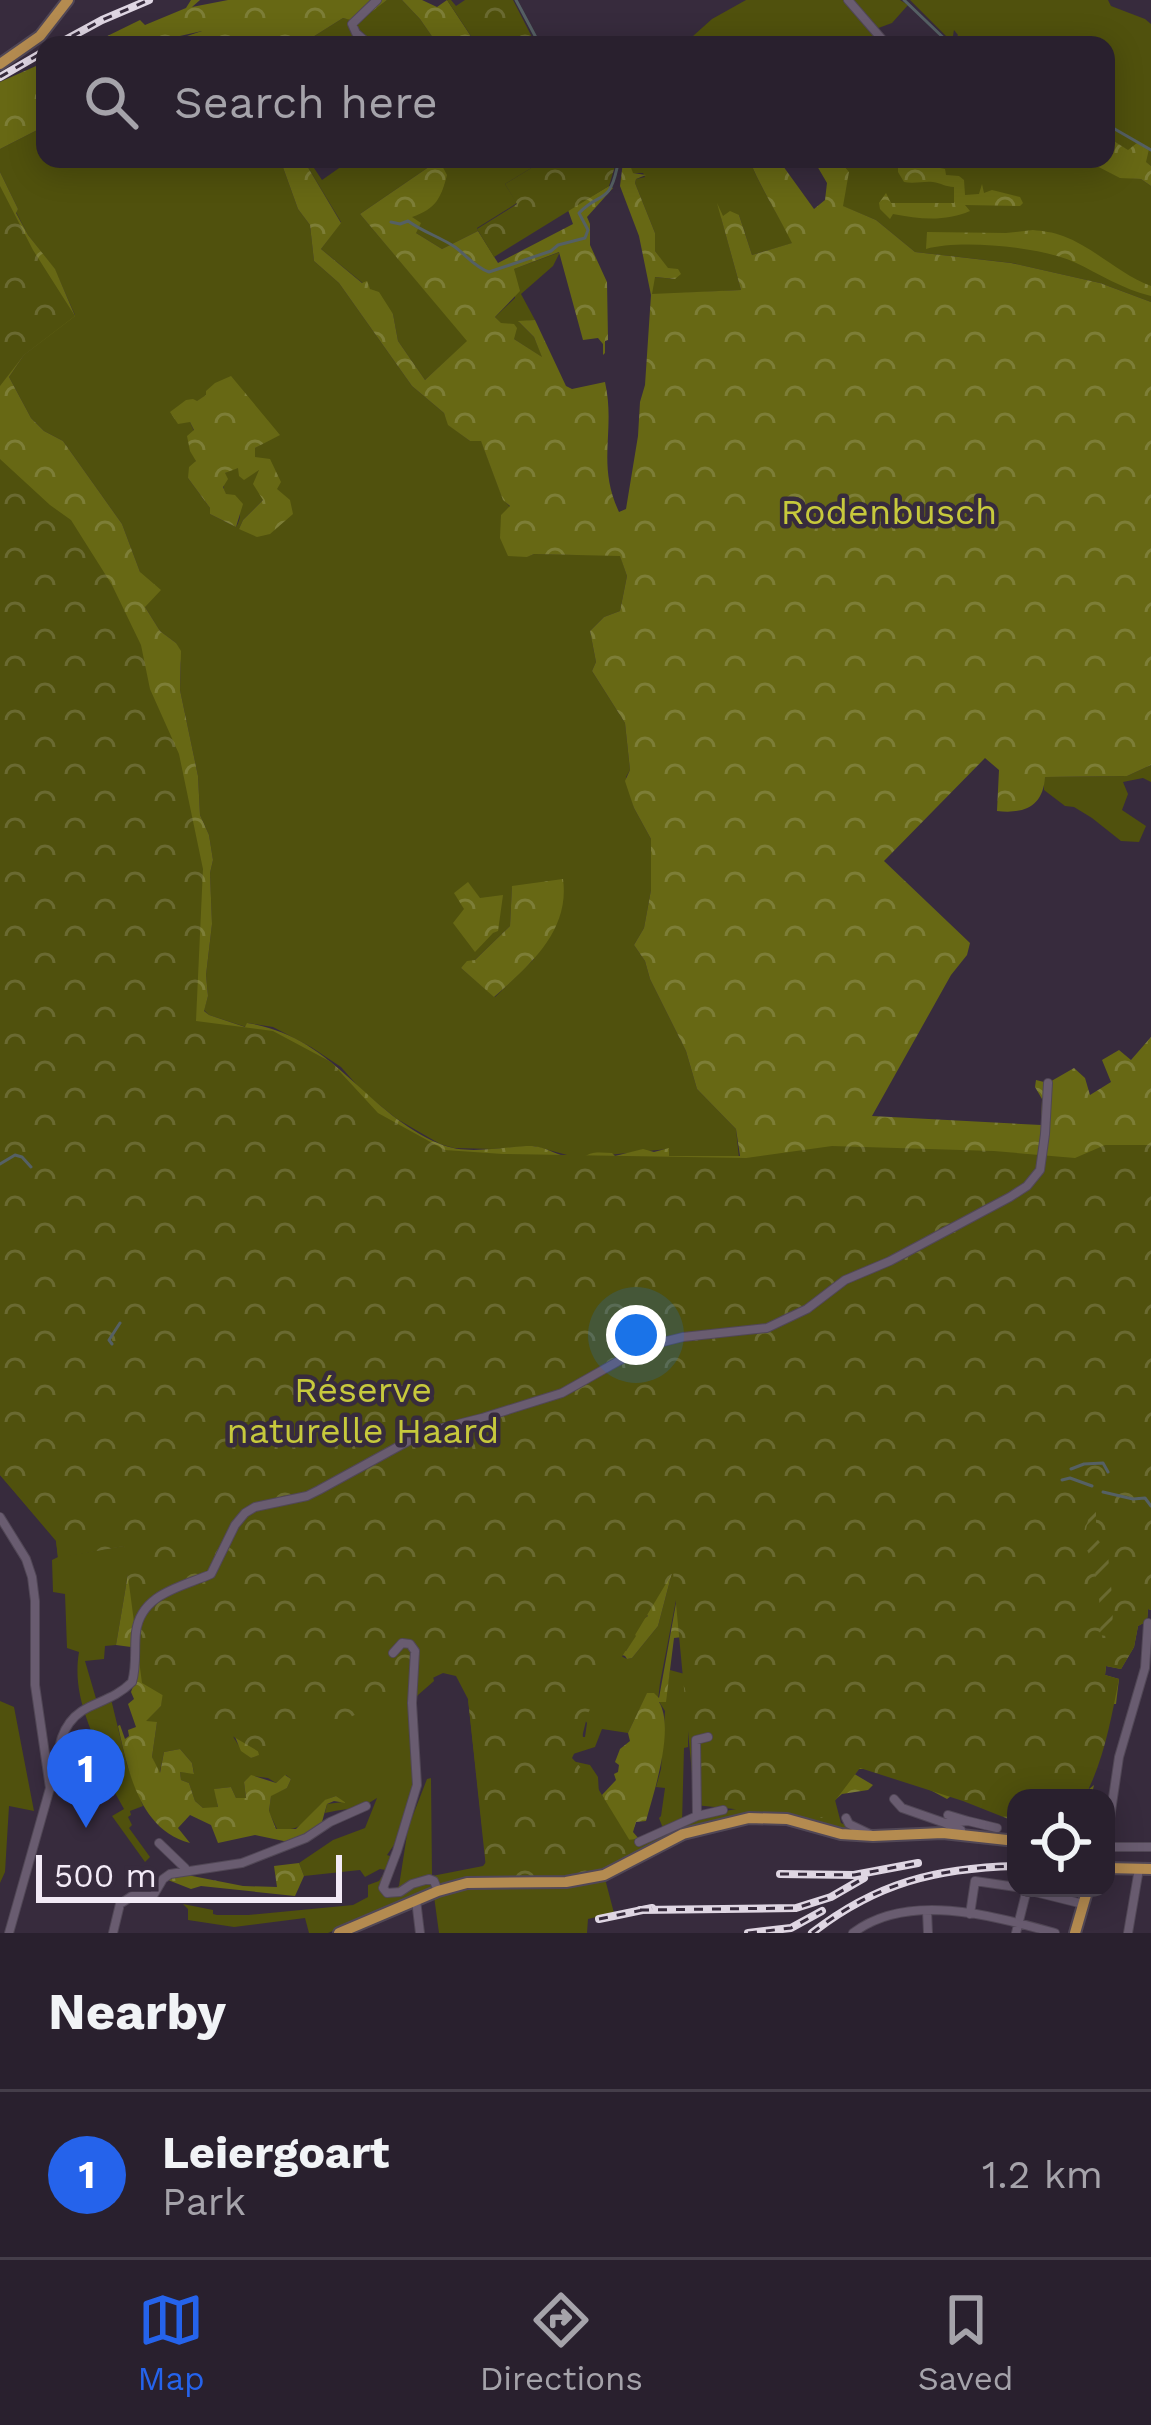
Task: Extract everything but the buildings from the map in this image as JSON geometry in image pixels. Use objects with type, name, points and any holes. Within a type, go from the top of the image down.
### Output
[{"type":"main road","points":[[40,36],[68,0]]},
{"type":"main road","points":[[0,64],[36,39]]},
{"type":"main road","points":[[339,1933],[438,1891],[484,1881],[592,1879],[683,1834],[704,1818],[775,1818],[841,1834],[933,1833],[1007,1840]]},
{"type":"main road","points":[[1115,1867],[1145,1869]]},
{"type":"main road","points":[[1075,1933],[1085,1897]]},
{"type":"street","points":[[360,36],[352,23],[376,0]]},
{"type":"street","points":[[848,0],[879,36]]},
{"type":"street","points":[[50,1788],[58,1785],[56,1768],[65,1726],[132,1682],[141,1614],[163,1594],[211,1574],[245,1513],[261,1504],[319,1490],[423,1432],[562,1393],[659,1343],[767,1328],[807,1309],[845,1280],[890,1261],[1027,1186],[1042,1162],[1048,1083]]},
{"type":"street","points":[[0,1517],[32,1577],[35,1684],[50,1788],[9,1933]]},
{"type":"street","points":[[1114,1789],[1119,1757],[1139,1696],[1148,1627]]},
{"type":"street","points":[[393,1653],[406,1643],[415,1651],[412,1726],[418,1772],[383,1888],[397,1893],[429,1879],[438,1891]]},
{"type":"street","points":[[704,1818],[696,1740],[708,1737]]},
{"type":"street","points":[[895,1799],[902,1808],[997,1828]]},
{"type":"street","points":[[113,1933],[122,1902],[132,1896],[153,1896],[170,1874],[242,1863],[306,1838],[366,1806]]},
{"type":"street","points":[[639,1842],[723,1810]]},
{"type":"street","points":[[846,1818],[873,1836]]},
{"type":"street","points":[[946,1820],[962,1835]]},
{"type":"street","points":[[160,1843],[186,1870]]},
{"type":"street","points":[[1115,1846],[1151,1847]]},
{"type":"street","points":[[1128,1933],[1145,1869]]},
{"type":"street","points":[[970,1914],[975,1880],[1007,1886]]},
{"type":"street","points":[[1017,1928],[1020,1897]]},
{"type":"street","points":[[1056,1897],[1083,1904]]},
{"type":"street","points":[[416,1900],[420,1933]]},
{"type":"street","points":[[927,1911],[928,1933]]},
{"type":"street","points":[[853,1933],[878,1917],[927,1911],[970,1914],[1055,1933]]},
{"type":"green space","points":[[191,0],[200,0],[192,7],[228,0],[387,0],[358,22],[343,18],[314,36],[187,36],[202,31],[180,36],[107,36],[140,20],[145,25],[186,8]]},
{"type":"green space","points":[[387,0],[402,0],[432,36],[314,36],[343,18],[358,21]]},
{"type":"green space","points":[[402,0],[422,0],[437,7],[447,0],[471,36],[432,36]]},
{"type":"green space","points":[[447,0],[456,6],[465,0],[513,0],[531,36],[471,36]]},
{"type":"green space","points":[[746,0],[900,0],[908,5],[892,23],[873,30],[879,36],[693,36]]},
{"type":"green space","points":[[910,0],[1108,0],[1111,6],[1145,19],[1151,24],[1151,166],[1115,142],[1115,36],[957,36],[954,30],[953,36],[946,36]]},
{"type":"green space","points":[[36,66],[36,131],[0,149],[0,82]]},
{"type":"green space","points":[[36,131],[36,168],[283,168],[298,209],[310,225],[314,261],[339,283],[412,386],[444,413],[449,425],[470,441],[481,440],[526,557],[620,555],[627,576],[620,611],[604,617],[590,631],[596,662],[592,671],[625,723],[630,770],[626,777],[634,808],[651,839],[651,890],[644,928],[634,945],[686,1051],[697,1089],[736,1129],[739,1158],[668,1156],[668,1149],[578,1158],[534,1146],[454,1148],[397,1119],[341,1067],[311,1047],[273,1027],[248,1023],[246,1027],[204,1010],[213,860],[200,815],[198,776],[180,690],[181,663],[176,643],[160,631],[145,607],[140,572],[122,524],[63,441],[31,418],[9,377],[24,355],[75,315],[55,270],[28,235],[0,172],[0,149]],"holes":[[[207,395],[279,434],[255,448],[254,457],[276,489],[239,529],[263,500],[261,468],[234,468],[225,473],[224,490],[239,511],[236,527],[210,514],[188,478],[196,461],[190,422],[196,402]],[[512,887],[534,959],[495,997],[461,968],[510,926]]]},
{"type":"green space","points":[[1115,142],[1128,150],[1137,143],[1149,149],[1146,162],[1151,166],[1151,186],[1141,179],[1120,178],[1101,168],[1115,168]]},
{"type":"green space","name":"Réserve naturelle Haard","points":[[283,168],[308,168],[341,223],[321,249],[379,292],[393,314],[398,341],[425,380],[467,341],[360,214],[427,168],[443,168],[447,175],[440,196],[412,217],[421,223],[416,233],[442,249],[478,231],[498,263],[573,224],[568,210],[613,188],[587,217],[590,245],[607,282],[605,353],[598,338],[583,340],[559,252],[514,269],[520,291],[495,317],[514,324],[514,339],[542,357],[534,337],[518,321],[535,320],[566,386],[605,382],[607,462],[619,512],[626,509],[638,436],[651,295],[639,236],[620,186],[622,168],[646,175],[635,183],[655,233],[655,251],[668,268],[681,274],[675,279],[655,277],[652,294],[741,290],[717,203],[723,216],[730,211],[739,215],[752,255],[792,243],[753,168],[784,168],[814,209],[825,200],[827,183],[818,168],[846,168],[849,172],[843,206],[876,220],[915,252],[1011,263],[1100,283],[1151,302],[1151,765],[1127,776],[1045,777],[1036,802],[1007,812],[997,811],[999,770],[985,758],[884,861],[970,943],[872,1116],[1041,1125],[1042,1099],[1036,1080],[1048,1083],[1074,1068],[1085,1078],[1090,1095],[1111,1082],[1102,1060],[1119,1050],[1131,1060],[1151,1037],[1151,1610],[1147,1621],[1138,1626],[1134,1647],[1121,1669],[1106,1666],[1105,1675],[1119,1679],[1116,1704],[1110,1704],[1088,1789],[1007,1789],[1007,1796],[954,1794],[947,1799],[891,1769],[846,1769],[873,1785],[835,1800],[691,1636],[674,1638],[666,1702],[659,1702],[665,1727],[658,1777],[646,1821],[636,1822],[633,1832],[639,1839],[625,1840],[602,1795],[616,1780],[619,1765],[615,1762],[630,1741],[628,1733],[647,1693],[659,1698],[680,1581],[674,1565],[658,1626],[632,1658],[611,1651],[626,1651],[636,1636],[635,1625],[648,1616],[643,1610],[246,1706],[259,1755],[251,1758],[241,1751],[224,1711],[163,1692],[161,1706],[146,1721],[157,1722],[152,1757],[160,1773],[164,1752],[180,1749],[192,1763],[194,1774],[180,1772],[181,1780],[189,1783],[203,1808],[218,1807],[214,1789],[231,1787],[236,1798],[246,1798],[244,1782],[251,1775],[276,1783],[285,1775],[291,1779],[287,1788],[271,1796],[269,1811],[276,1829],[296,1829],[325,1800],[336,1796],[346,1803],[327,1804],[320,1829],[293,1843],[255,1835],[218,1843],[211,1825],[190,1815],[178,1828],[190,1843],[159,1825],[139,1796],[118,1726],[125,1739],[128,1730],[136,1727],[128,1704],[134,1699],[131,1692],[136,1677],[131,1647],[116,1645],[130,1562],[124,1546],[64,1556],[0,1406],[0,172],[16,213],[55,269],[75,316],[24,355],[9,377],[31,418],[63,441],[122,524],[140,572],[161,590],[145,607],[181,651],[180,690],[198,776],[200,815],[213,860],[204,1011],[303,1043],[413,1130],[451,1148],[532,1146],[576,1158],[669,1148],[669,1156],[740,1156],[736,1129],[697,1089],[686,1051],[634,945],[644,928],[651,890],[651,839],[625,781],[630,770],[625,723],[592,671],[596,662],[590,631],[604,617],[620,611],[627,576],[620,556],[508,556],[500,538],[501,515],[510,506],[503,500],[481,441],[470,441],[448,425],[444,413],[412,386],[339,283],[314,261],[310,225],[298,209]]},
{"type":"green space","points":[[308,168],[314,168],[322,180],[339,168],[427,168],[360,214],[468,341],[425,380],[398,341],[393,314],[321,249],[341,222]]},
{"type":"green space","points":[[435,168],[531,168],[505,184],[517,203],[442,249],[416,233],[411,217]]},
{"type":"green space","points":[[531,168],[614,168],[609,186],[494,257],[477,229],[517,204],[505,184]]},
{"type":"green space","points":[[631,168],[753,168],[793,243],[752,255],[739,215],[721,217],[741,290],[651,295],[654,277],[675,279],[655,251],[655,233],[635,183],[645,177]]},
{"type":"green space","points":[[845,168],[1102,168],[1120,177],[1141,179],[1151,186],[1151,302],[1100,283],[1012,263],[915,252],[876,220],[842,206],[848,172]]},
{"type":"green space","points":[[898,168],[945,169],[946,175],[964,180],[965,195],[979,194],[982,184],[984,193],[992,190],[1020,197],[1023,203],[965,205],[970,211],[941,218],[893,214],[890,219],[879,203],[886,193],[891,203],[954,203],[954,187],[904,182]]},
{"type":"green space","points":[[0,186],[75,316],[24,355],[0,386]]},
{"type":"green space","points":[[1033,230],[1086,247],[1151,286],[1151,296],[1042,252],[980,245],[926,249],[927,232]]},
{"type":"green space","points":[[560,252],[553,266],[521,294],[535,320],[519,322],[534,337],[543,358],[514,339],[495,317],[515,298],[514,269]]},
{"type":"green space","points":[[231,376],[280,435],[255,448],[255,457],[270,459],[281,482],[277,489],[290,500],[293,514],[270,534],[257,537],[239,529],[263,500],[253,484],[259,470],[244,480],[238,468],[225,473],[226,494],[235,495],[243,504],[236,527],[210,514],[188,478],[189,467],[196,461],[187,436],[194,430],[190,422],[178,424],[170,412],[186,400],[197,401],[215,383]]},
{"type":"green space","name":"Réserve naturelle Haard","points":[[0,459],[71,520],[112,585],[141,645],[150,689],[179,754],[203,869],[196,1021],[273,1031],[331,1062],[378,1113],[445,1150],[746,1158],[832,1146],[1075,1158],[1105,1145],[1151,1145],[1151,1610],[1147,1621],[1138,1626],[1134,1647],[1121,1669],[1106,1666],[1105,1675],[1119,1679],[1102,1755],[1088,1789],[1007,1789],[1007,1818],[860,1768],[822,1818],[695,1805],[673,1572],[588,1713],[572,1758],[594,1782],[638,1854],[603,1872],[566,1878],[487,1877],[468,1699],[456,1676],[443,1673],[261,1753],[142,1683],[124,1546],[58,1558],[56,1540],[0,1475]]},
{"type":"green space","points":[[1151,765],[1151,782],[1143,778],[1123,782],[1128,794],[1122,810],[1146,826],[1139,842],[1121,841],[1044,790],[1044,777],[1127,776]]},
{"type":"green space","points":[[563,879],[564,898],[554,931],[494,997],[461,968],[510,926],[512,886]]},
{"type":"green space","points":[[468,882],[480,898],[503,895],[498,931],[475,952],[453,923],[464,909],[454,893]]},
{"type":"green space","points":[[116,1344],[137,1354],[141,1350],[149,1359],[155,1378],[151,1382],[161,1399],[180,1397],[186,1380],[217,1389],[264,1416],[259,1437],[337,1472],[355,1469],[352,1476],[356,1479],[433,1455],[509,1478],[577,1472],[582,1477],[659,1438],[700,1426],[763,1502],[772,1535],[804,1585],[845,1600],[851,1594],[907,1608],[938,1603],[1047,1607],[1064,1594],[1067,1570],[1083,1545],[1096,1575],[1101,1635],[1112,1636],[1113,1619],[1119,1622],[1124,1614],[1118,1591],[1124,1585],[1116,1565],[1127,1569],[1139,1592],[1127,1603],[1128,1625],[1114,1664],[1100,1655],[1100,1648],[1054,1654],[1049,1665],[1025,1642],[973,1624],[972,1620],[982,1618],[980,1609],[952,1612],[927,1607],[921,1611],[924,1616],[870,1618],[836,1614],[833,1628],[871,1630],[887,1637],[874,1652],[840,1651],[830,1667],[832,1651],[813,1646],[800,1673],[815,1677],[830,1669],[827,1695],[767,1696],[823,1706],[815,1722],[792,1723],[779,1710],[766,1712],[760,1725],[743,1724],[735,1690],[736,1716],[742,1741],[753,1755],[770,1738],[817,1762],[827,1778],[815,1805],[835,1800],[841,1823],[865,1833],[772,1818],[703,1828],[604,1875],[614,1913],[588,1919],[587,1933],[439,1933],[433,1889],[328,1933],[309,1933],[305,1918],[234,1927],[188,1920],[183,1904],[217,1915],[248,1915],[353,1905],[368,1897],[368,1885],[379,1881],[386,1870],[365,1877],[360,1870],[304,1876],[299,1863],[333,1840],[365,1828],[377,1798],[325,1813],[327,1804],[343,1802],[336,1796],[297,1827],[277,1829],[269,1812],[271,1795],[287,1788],[291,1779],[286,1775],[276,1783],[251,1776],[244,1782],[246,1798],[236,1798],[231,1787],[215,1789],[218,1808],[203,1808],[189,1783],[181,1780],[180,1772],[194,1773],[180,1749],[164,1752],[159,1776],[152,1757],[157,1722],[144,1722],[161,1706],[163,1657],[155,1614],[159,1603],[153,1600],[174,1588],[174,1598],[191,1621],[190,1631],[179,1642],[168,1639],[173,1652],[181,1646],[185,1651],[174,1659],[179,1665],[195,1656],[212,1661],[234,1739],[251,1758],[258,1755],[238,1666],[230,1598],[236,1538],[248,1514],[231,1532],[238,1488],[229,1481],[242,1477],[246,1451],[256,1437],[236,1415],[189,1392],[179,1400],[150,1406],[148,1421],[114,1420],[97,1417],[73,1395],[59,1404],[42,1387],[40,1371],[56,1361],[85,1358],[113,1364]],"holes":[[[694,1432],[714,1446],[750,1508],[787,1668],[785,1680],[763,1685],[767,1657],[746,1613],[735,1629],[732,1679],[707,1692],[720,1799],[752,1802],[753,1806],[682,1823],[692,1676],[670,1670],[665,1702],[658,1700],[681,1574],[688,1575],[691,1621],[692,1606],[707,1599],[707,1583],[674,1565],[658,1626],[632,1658],[611,1651],[626,1651],[637,1636],[635,1625],[648,1616],[643,1598],[650,1591],[653,1546],[647,1533],[676,1508],[701,1505],[709,1513],[706,1497],[680,1500],[680,1491],[662,1491],[653,1495],[660,1503],[648,1502],[641,1511],[635,1506],[638,1495],[625,1492],[621,1505],[534,1503],[593,1500],[637,1459]],[[453,1473],[530,1501],[529,1505],[511,1506],[466,1490],[500,1511],[494,1514],[502,1551],[526,1592],[570,1588],[593,1621],[589,1626],[601,1637],[586,1636],[597,1649],[570,1645],[547,1608],[513,1606],[512,1624],[524,1639],[526,1672],[544,1676],[563,1712],[546,1718],[546,1730],[563,1753],[583,1720],[571,1731],[570,1722],[583,1717],[585,1737],[582,1733],[573,1754],[595,1747],[602,1729],[628,1733],[647,1694],[654,1694],[665,1711],[656,1787],[665,1788],[659,1818],[664,1831],[640,1841],[625,1840],[599,1794],[598,1777],[590,1765],[572,1761],[564,1772],[564,1766],[557,1766],[551,1755],[536,1748],[540,1757],[549,1760],[541,1761],[550,1782],[535,1760],[519,1718],[527,1711],[522,1706],[516,1715],[511,1713],[536,1787],[523,1797],[513,1794],[468,1699],[486,1862],[432,1876],[431,1778],[427,1779],[408,1828],[399,1886],[391,1891],[387,1885],[397,1851],[393,1857],[387,1855],[400,1841],[417,1785],[412,1704],[434,1681],[431,1667],[440,1631],[433,1606],[442,1573],[432,1563],[409,1558],[391,1536],[415,1524],[440,1487],[465,1490],[440,1483],[395,1493]],[[597,1797],[600,1818],[594,1832],[564,1848],[535,1844],[514,1817],[516,1809],[529,1800],[534,1823],[556,1835],[591,1812]]]},
{"type":"green space","points":[[0,1468],[35,1497],[65,1556],[124,1546],[130,1562],[116,1645],[105,1646],[104,1659],[85,1661],[97,1702],[111,1699],[143,1806],[130,1811],[128,1817],[129,1828],[150,1857],[145,1862],[112,1816],[124,1809],[101,1768],[106,1765],[84,1710],[79,1652],[67,1648],[65,1594],[53,1592],[56,1541],[0,1475]]},
{"type":"green space","points":[[1091,1505],[1096,1505],[1098,1540],[1107,1545],[1112,1637],[1100,1635],[1096,1575],[1083,1545]]},
{"type":"green space","points":[[0,1701],[14,1707],[34,1811],[9,1806],[5,1872],[0,1883]]},
{"type":"green space","points":[[299,1863],[304,1876],[295,1896],[201,1886],[191,1889],[168,1880],[182,1874],[243,1886],[277,1887],[274,1866]]},
{"type":"waterway","points":[[516,0],[535,36]]},
{"type":"waterway","points":[[904,0],[942,36]]},
{"type":"waterway","points":[[1115,129],[1151,150]]},
{"type":"waterway","points":[[391,222],[408,221],[489,272],[585,238],[588,230],[579,213],[611,188],[617,168]]},
{"type":"waterway","points":[[0,1164],[15,1155],[31,1167]]},
{"type":"waterway","points":[[112,1344],[109,1340],[120,1323]]},
{"type":"waterway","points":[[1071,1469],[1103,1463],[1108,1472]]},
{"type":"waterway","points":[[1062,1480],[1092,1486]]},
{"type":"waterway","points":[[1103,1492],[1145,1498],[1151,1506]]},
{"type":"railway","points":[[73,36],[149,0]]},
{"type":"railway","points":[[0,77],[36,56]]},
{"type":"railway","points":[[780,1874],[854,1875],[918,1863]]},
{"type":"railway","points":[[812,1933],[884,1890],[959,1870],[1007,1867]]},
{"type":"railway","points":[[640,1910],[796,1908],[831,1897],[864,1878]]},
{"type":"railway","points":[[599,1919],[652,1908]]},
{"type":"railway","points":[[748,1933],[791,1928],[822,1911]]},
{"type":"place","name":"Leiergoart","points":[[86,1828]]},
{"type":"park label","name":"Rodenbusch","points":[[889,512]]}]
